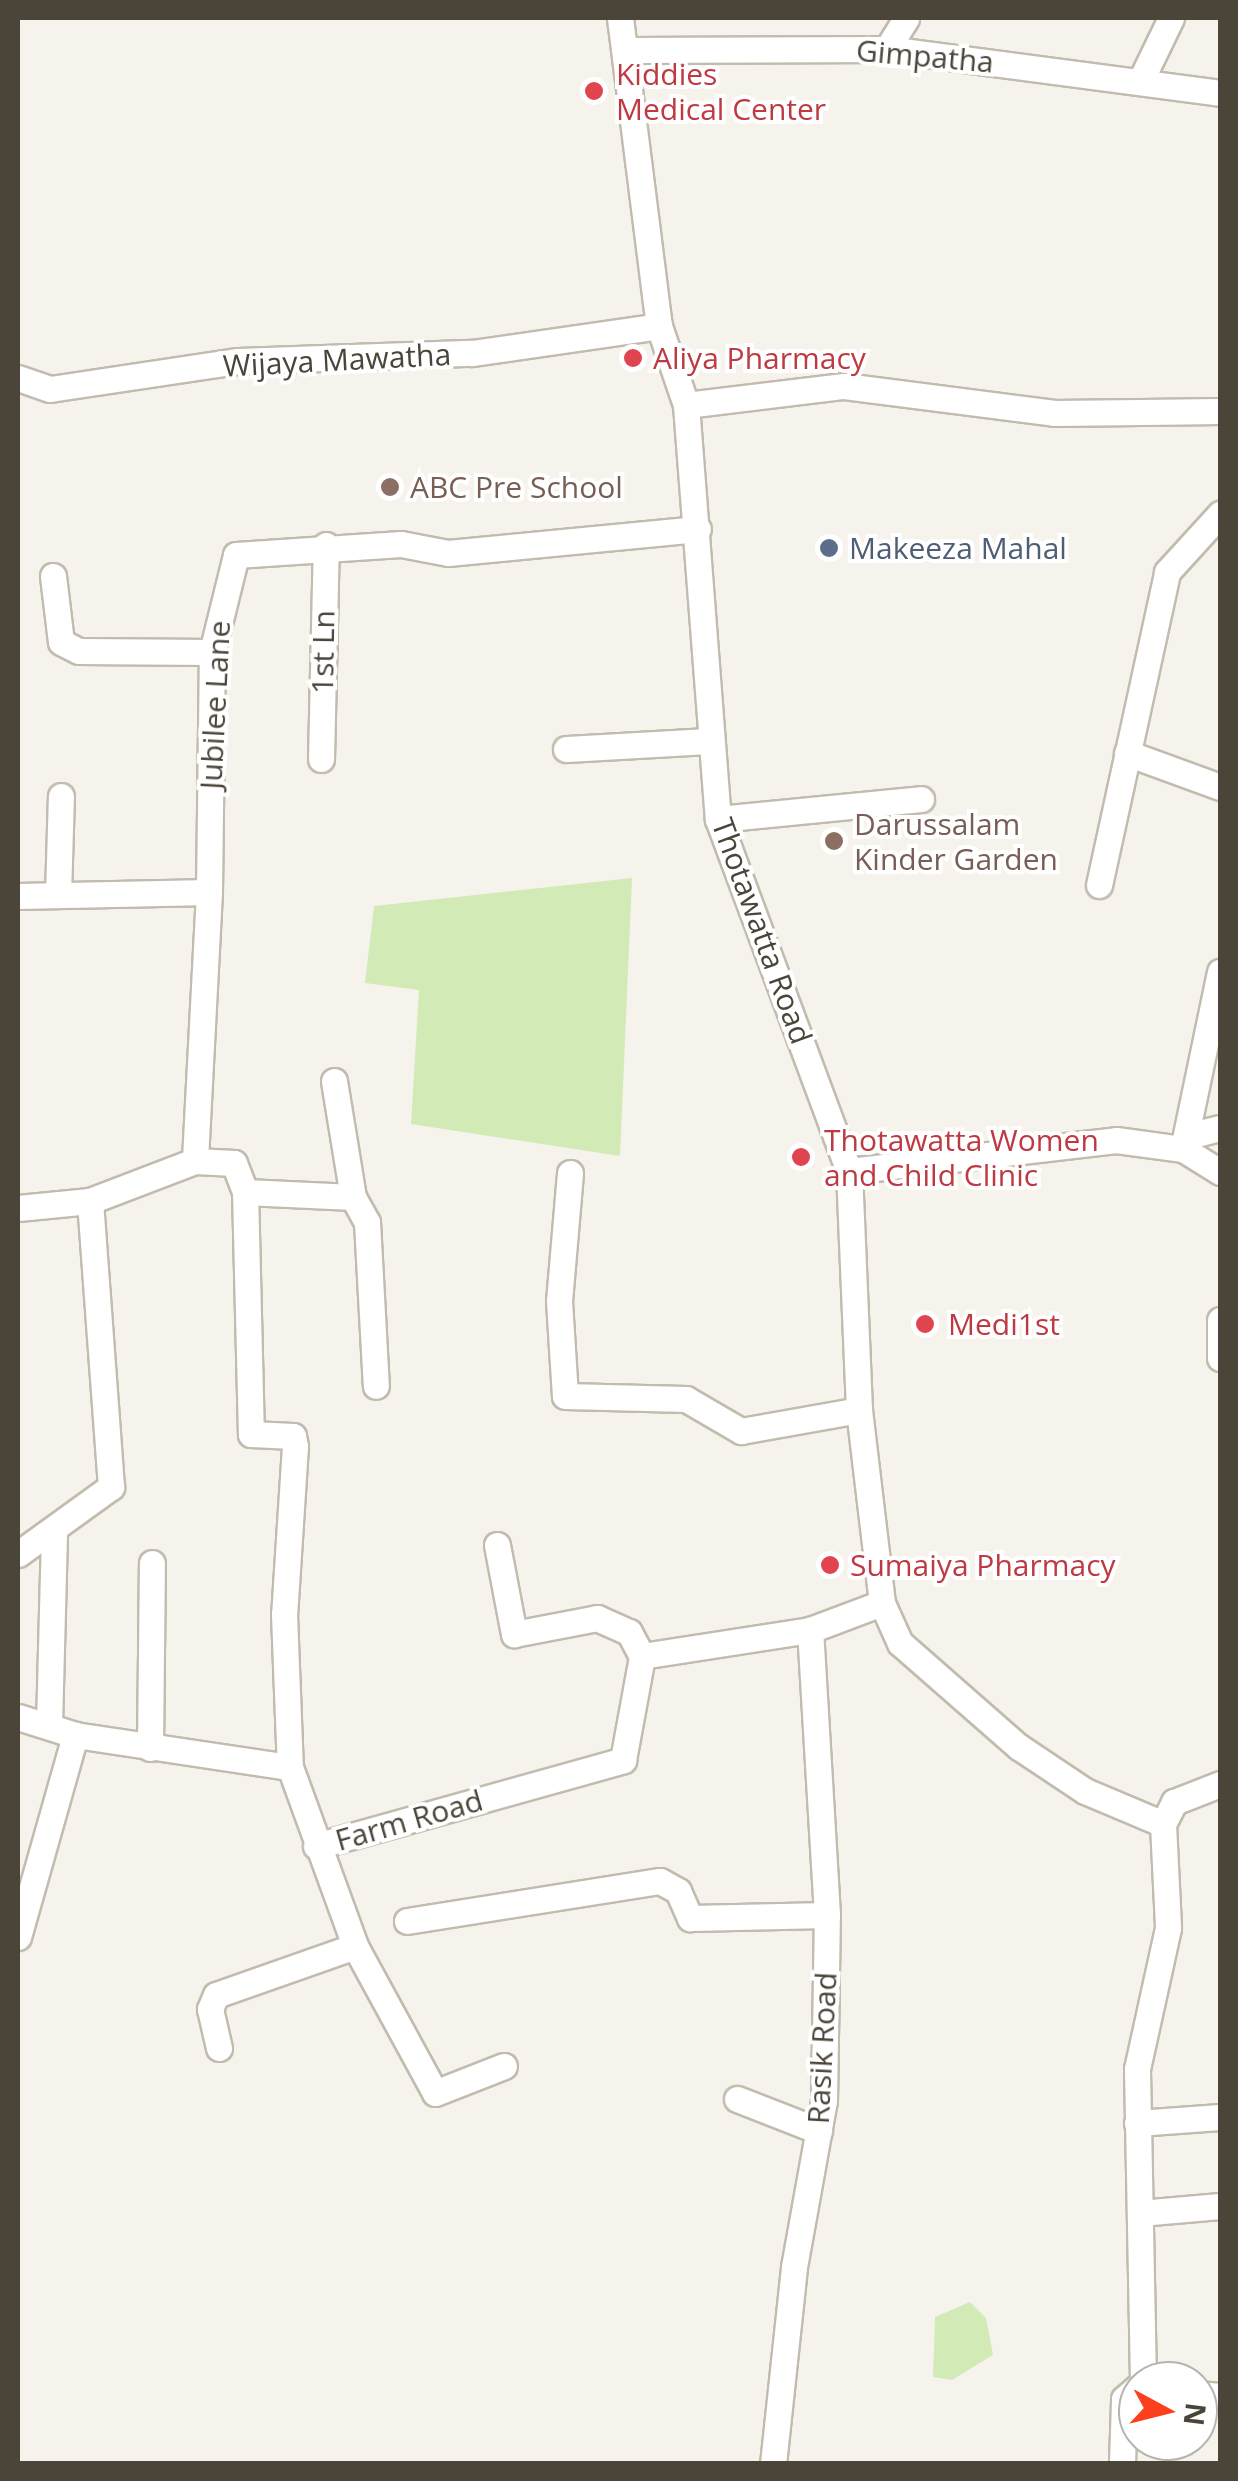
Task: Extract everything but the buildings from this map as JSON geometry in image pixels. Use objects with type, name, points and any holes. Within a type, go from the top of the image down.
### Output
[{"type":"street","name":"Thotawatta Road","points":[[620,18],[659,326],[686,405],[718,819],[849,1171],[859,1410],[882,1603]]},
{"type":"street","points":[[887,49],[906,18]]},
{"type":"street","points":[[1141,80],[1171,18]]},
{"type":"street","name":"Gimpatha","points":[[627,50],[887,49],[1220,93]]},
{"type":"street","name":"Wijaya Mawatha","points":[[18,378],[50,389],[238,361],[472,353],[659,326]]},
{"type":"street","points":[[686,405],[844,386],[1054,412],[1220,411]]},
{"type":"street","points":[[1098,885],[1167,572],[1220,514]]},
{"type":"street","name":"Jubilee Lane","points":[[194,1161],[210,892],[212,652],[236,555],[326,545],[448,553],[698,529]]},
{"type":"street","name":"1st Ln","points":[[321,758],[326,545]]},
{"type":"street","points":[[54,576],[61,642],[79,651],[212,652]]},
{"type":"street","points":[[566,748],[709,740]]},
{"type":"street","points":[[1127,753],[1220,787]]},
{"type":"street","points":[[58,895],[61,796]]},
{"type":"street","points":[[718,819],[921,799]]},
{"type":"street","points":[[18,896],[210,892]]},
{"type":"street","points":[[1187,1142],[1220,972]]},
{"type":"street","points":[[334,1082],[353,1197],[367,1222],[376,1386]]},
{"type":"street","points":[[849,1171],[1116,1140],[1187,1142],[1220,1128]]},
{"type":"street","points":[[1187,1142],[1220,1172]]},
{"type":"street","points":[[18,1208],[90,1200],[194,1161],[234,1164],[245,1192],[353,1197]]},
{"type":"street","points":[[570,1173],[559,1300],[565,1396],[686,1398],[741,1430],[859,1410]]},
{"type":"street","name":"Farm Road","points":[[245,1192],[251,1434],[293,1436],[296,1446],[284,1614],[290,1766],[316,1846],[623,1760],[642,1656]]},
{"type":"street","points":[[18,1554],[102,1500],[112,1475],[90,1200]]},
{"type":"street","points":[[1220,1320],[1220,1358]]},
{"type":"street","points":[[49,1725],[54,1534]]},
{"type":"street","points":[[497,1545],[514,1634],[597,1618],[628,1632],[642,1656],[810,1630],[882,1603],[900,1642],[1020,1747],[1085,1792],[1163,1824]]},
{"type":"street","points":[[150,1748],[152,1562]]},
{"type":"street","name":"Rasik Road","points":[[773,2464],[818,2131],[827,1915],[810,1630]]},
{"type":"street","points":[[18,1717],[75,1735],[290,1766]]},
{"type":"street","points":[[18,1937],[75,1735]]},
{"type":"street","points":[[1143,2361],[1137,2069],[1168,1928],[1163,1824],[1174,1802],[1220,1784]]},
{"type":"street","points":[[316,1846],[355,1946],[435,2093],[504,2066]]},
{"type":"street","points":[[408,1921],[660,1881],[678,1891],[690,1918],[827,1915]]},
{"type":"street","points":[[219,2048],[210,2010],[216,1995],[355,1946]]},
{"type":"street","points":[[738,2100],[818,2131]]},
{"type":"street","points":[[1136,2123],[1220,2117]]},
{"type":"street","points":[[1140,2214],[1220,2206]]},
{"type":"green space","points":[[632,878],[620,1156],[411,1124],[419,990],[365,983],[374,906]]},
{"type":"green space","points":[[970,2302],[986,2318],[993,2355],[952,2380],[933,2377],[935,2317]]},
{"type":"place","name":"Kiddies Medical Center","points":[[594,91]]},
{"type":"place","name":"Aliya Pharmacy","points":[[633,358]]},
{"type":"place","name":"ABC Pre School","points":[[390,487]]},
{"type":"place","name":"Makeeza Mahal","points":[[829,548]]},
{"type":"place","name":"Darussalam Kinder Garden","points":[[834,841]]},
{"type":"place","name":"Thotawatta Women and Child Clinic","points":[[801,1157]]},
{"type":"place","name":"Medi1st","points":[[925,1324]]},
{"type":"place","name":"Sumaiya Pharmacy","points":[[830,1565]]}]
